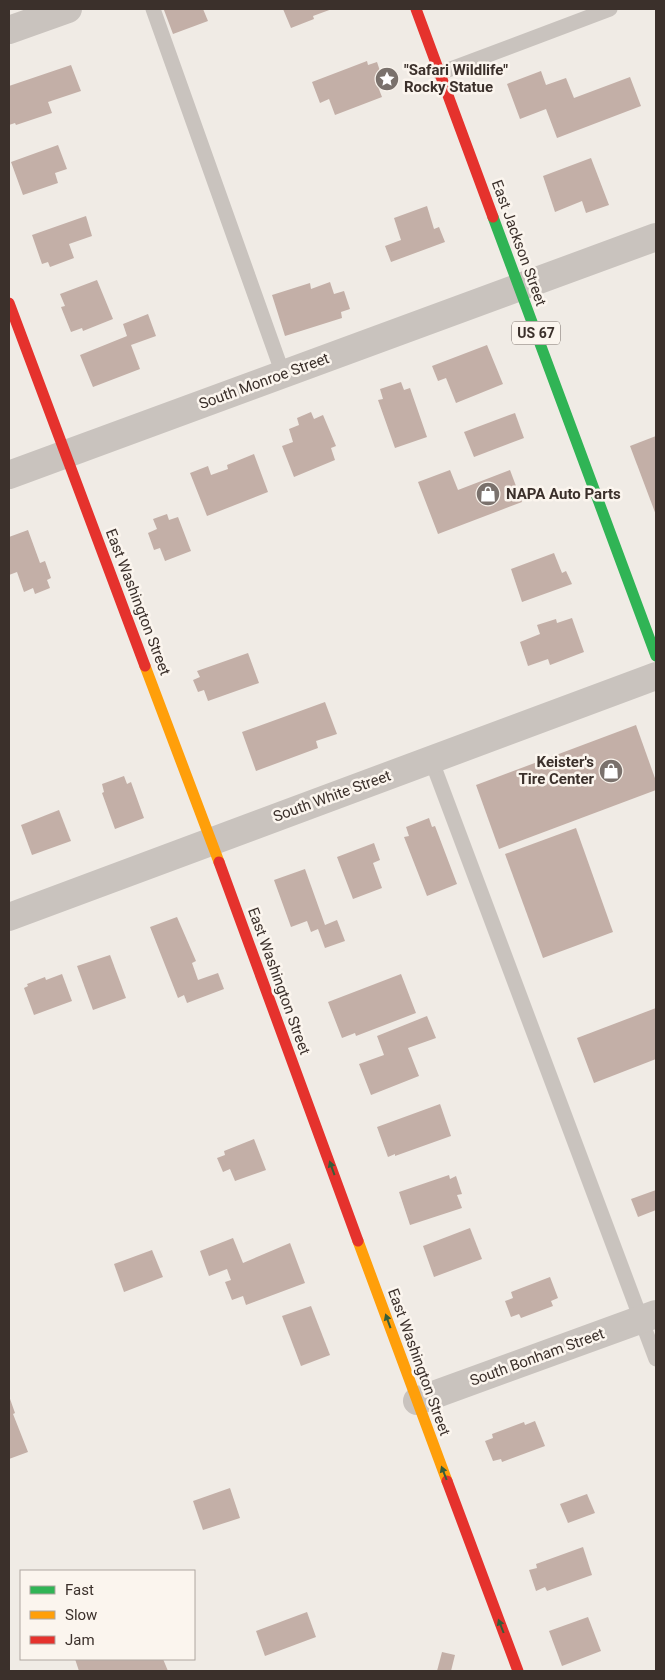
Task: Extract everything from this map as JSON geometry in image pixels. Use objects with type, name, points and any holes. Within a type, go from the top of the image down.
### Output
[{"type":"main road","name":"East Jackson Street","points":[[416,9],[656,656]]},
{"type":"main road","name":"East Washington Street","points":[[9,303],[211,841],[518,1671]]},
{"type":"street","points":[[9,30],[68,9]]},
{"type":"street","name":"South Monroe Street","points":[[9,475],[656,237]]},
{"type":"street","name":"South White Street","points":[[9,917],[656,676]]},
{"type":"street","name":"South Bonham Street","points":[[417,1401],[649,1316]]},
{"type":"lane","points":[[153,9],[283,374]]},
{"type":"lane","points":[[440,73],[610,9]]},
{"type":"lane","points":[[432,759],[649,1316],[656,1358]]},
{"type":"building","points":[[203,9],[208,21],[173,34],[164,10]]},
{"type":"building","points":[[283,9],[332,9],[313,16],[314,19],[291,28]]},
{"type":"building","points":[[367,61],[368,65],[377,62],[382,77],[375,79],[382,97],[335,115],[329,99],[320,103],[312,82]]},
{"type":"building","points":[[71,65],[81,91],[48,102],[52,113],[16,125],[15,123],[9,125],[9,86]]},
{"type":"building","points":[[541,71],[546,85],[566,78],[574,98],[630,77],[641,106],[557,138],[546,109],[520,119],[507,84]]},
{"type":"building","points":[[58,145],[67,169],[55,173],[58,183],[23,195],[11,162]]},
{"type":"building","points":[[591,158],[609,205],[586,213],[582,201],[555,212],[543,176]]},
{"type":"building","points":[[427,206],[434,229],[439,227],[445,242],[391,262],[385,246],[401,240],[394,218]]},
{"type":"building","points":[[86,216],[92,236],[69,244],[74,258],[50,267],[48,262],[42,264],[32,235]]},
{"type":"building","points":[[97,280],[113,319],[83,331],[82,328],[71,332],[61,307],[65,306],[60,294]]},
{"type":"building","points":[[330,282],[334,294],[344,291],[350,309],[341,312],[342,318],[285,336],[272,295],[310,283],[311,289]]},
{"type":"building","points":[[148,314],[156,336],[131,345],[140,369],[93,387],[80,355],[127,336],[123,324]]},
{"type":"building","points":[[487,345],[503,384],[456,403],[446,378],[438,381],[432,366]]},
{"type":"building","points":[[401,382],[404,390],[410,388],[427,437],[395,448],[378,400],[383,399],[380,389]]},
{"type":"building","points":[[311,412],[314,419],[323,415],[336,446],[331,448],[335,460],[294,477],[282,446],[293,442],[289,429],[299,425],[297,418]]},
{"type":"building","points":[[515,413],[524,438],[474,457],[464,432]]},
{"type":"building","points":[[656,436],[656,515],[630,446]]},
{"type":"building","points":[[254,454],[268,492],[207,516],[190,473],[208,466],[211,475],[228,469],[227,465]]},
{"type":"building","points":[[450,470],[458,490],[510,470],[522,502],[438,534],[418,482]]},
{"type":"building","points":[[167,514],[169,520],[178,517],[191,551],[165,561],[160,548],[154,550],[148,533],[157,529],[153,519]]},
{"type":"building","points":[[28,530],[40,563],[45,561],[51,578],[47,580],[50,588],[35,594],[33,588],[24,592],[17,572],[9,575],[9,537]]},
{"type":"building","points":[[554,553],[562,573],[566,571],[572,584],[522,602],[511,569]]},
{"type":"building","points":[[572,618],[584,652],[550,665],[548,659],[528,666],[520,642],[540,634],[537,625],[556,619],[557,623]]},
{"type":"building","points":[[248,653],[259,683],[208,701],[204,690],[198,692],[193,680],[200,677],[197,671]]},
{"type":"building","points":[[325,702],[337,734],[316,741],[318,748],[256,771],[242,732]]},
{"type":"building","points":[[636,725],[656,781],[656,790],[499,849],[476,785]]},
{"type":"building","points":[[124,776],[127,784],[131,782],[144,818],[115,829],[102,793],[104,792],[102,784]]},
{"type":"building","points":[[59,810],[71,841],[32,855],[21,825]]},
{"type":"building","points":[[429,818],[432,827],[435,826],[457,884],[427,896],[404,837],[409,836],[406,827]]},
{"type":"building","points":[[576,828],[613,932],[543,958],[505,854]]},
{"type":"building","points":[[374,843],[380,860],[373,863],[382,888],[353,899],[337,857]]},
{"type":"building","points":[[305,869],[325,925],[337,920],[345,941],[325,948],[318,929],[311,932],[307,921],[291,927],[274,880]]},
{"type":"building","points":[[177,917],[196,961],[192,963],[198,980],[218,973],[224,989],[187,1003],[184,995],[178,998],[150,927]]},
{"type":"building","points":[[110,955],[126,998],[93,1010],[77,966]]},
{"type":"building","points":[[62,974],[72,1001],[34,1015],[24,988],[28,986],[27,984],[45,977],[46,980]]},
{"type":"building","points":[[401,974],[416,1013],[356,1036],[355,1033],[342,1038],[328,1002]]},
{"type":"building","points":[[656,1008],[656,1059],[594,1083],[577,1038]]},
{"type":"building","points":[[427,1016],[436,1038],[408,1048],[419,1076],[371,1095],[359,1064],[384,1055],[377,1036]]},
{"type":"building","points":[[440,1104],[451,1136],[388,1157],[377,1127]]},
{"type":"building","points":[[254,1139],[266,1170],[235,1181],[230,1169],[223,1172],[217,1158],[225,1155],[224,1151]]},
{"type":"building","points":[[449,1175],[450,1179],[456,1176],[462,1194],[457,1195],[462,1208],[410,1225],[399,1192]]},
{"type":"building","points":[[656,1190],[656,1210],[638,1217],[631,1199]]},
{"type":"building","points":[[470,1228],[482,1259],[434,1277],[423,1246]]},
{"type":"building","points":[[233,1238],[243,1263],[290,1243],[305,1283],[246,1305],[243,1296],[232,1300],[225,1282],[231,1280],[227,1269],[209,1276],[200,1251]]},
{"type":"building","points":[[152,1250],[163,1277],[124,1292],[114,1264]]},
{"type":"building","points":[[550,1277],[558,1298],[551,1301],[553,1306],[521,1318],[519,1314],[511,1317],[505,1301],[513,1298],[511,1292]]},
{"type":"building","points":[[311,1306],[330,1355],[301,1366],[282,1316]]},
{"type":"building","points":[[9,1396],[15,1413],[13,1414],[28,1452],[9,1459]]},
{"type":"building","points":[[535,1421],[545,1446],[502,1462],[501,1459],[493,1461],[485,1441],[493,1438],[492,1434],[524,1422],[525,1425]]},
{"type":"building","points":[[230,1488],[240,1518],[203,1530],[193,1501]]},
{"type":"building","points":[[587,1494],[595,1513],[568,1523],[560,1504]]},
{"type":"building","points":[[583,1547],[592,1575],[547,1591],[545,1587],[536,1591],[529,1570],[537,1568],[536,1564]]},
{"type":"building","points":[[307,1612],[316,1637],[265,1656],[256,1631]]},
{"type":"building","points":[[588,1617],[601,1651],[562,1666],[549,1631]]},
{"type":"building","points":[[442,1652],[455,1655],[451,1671],[437,1671]]},
{"type":"building","points":[[75,1660],[163,1660],[168,1671],[79,1671]]},
{"type":"traffic: fast","points":[[493,217],[656,656]]},
{"type":"traffic: slow","points":[[145,666],[219,862]]},
{"type":"traffic: slow","points":[[358,1241],[447,1481]]},
{"type":"traffic: jam","points":[[416,9],[493,217]]},
{"type":"traffic: jam","points":[[9,303],[145,666]]},
{"type":"traffic: jam","points":[[219,862],[358,1241]]},
{"type":"traffic: jam","points":[[447,1481],[518,1671]]},
{"type":"place","name":"\"Safari Wildlife\" Rocky Statue","points":[[387,79]]},
{"type":"place","name":"NAPA Auto Parts","points":[[488,494]]},
{"type":"place","name":"Keister's Tire Center","points":[[611,771]]}]
